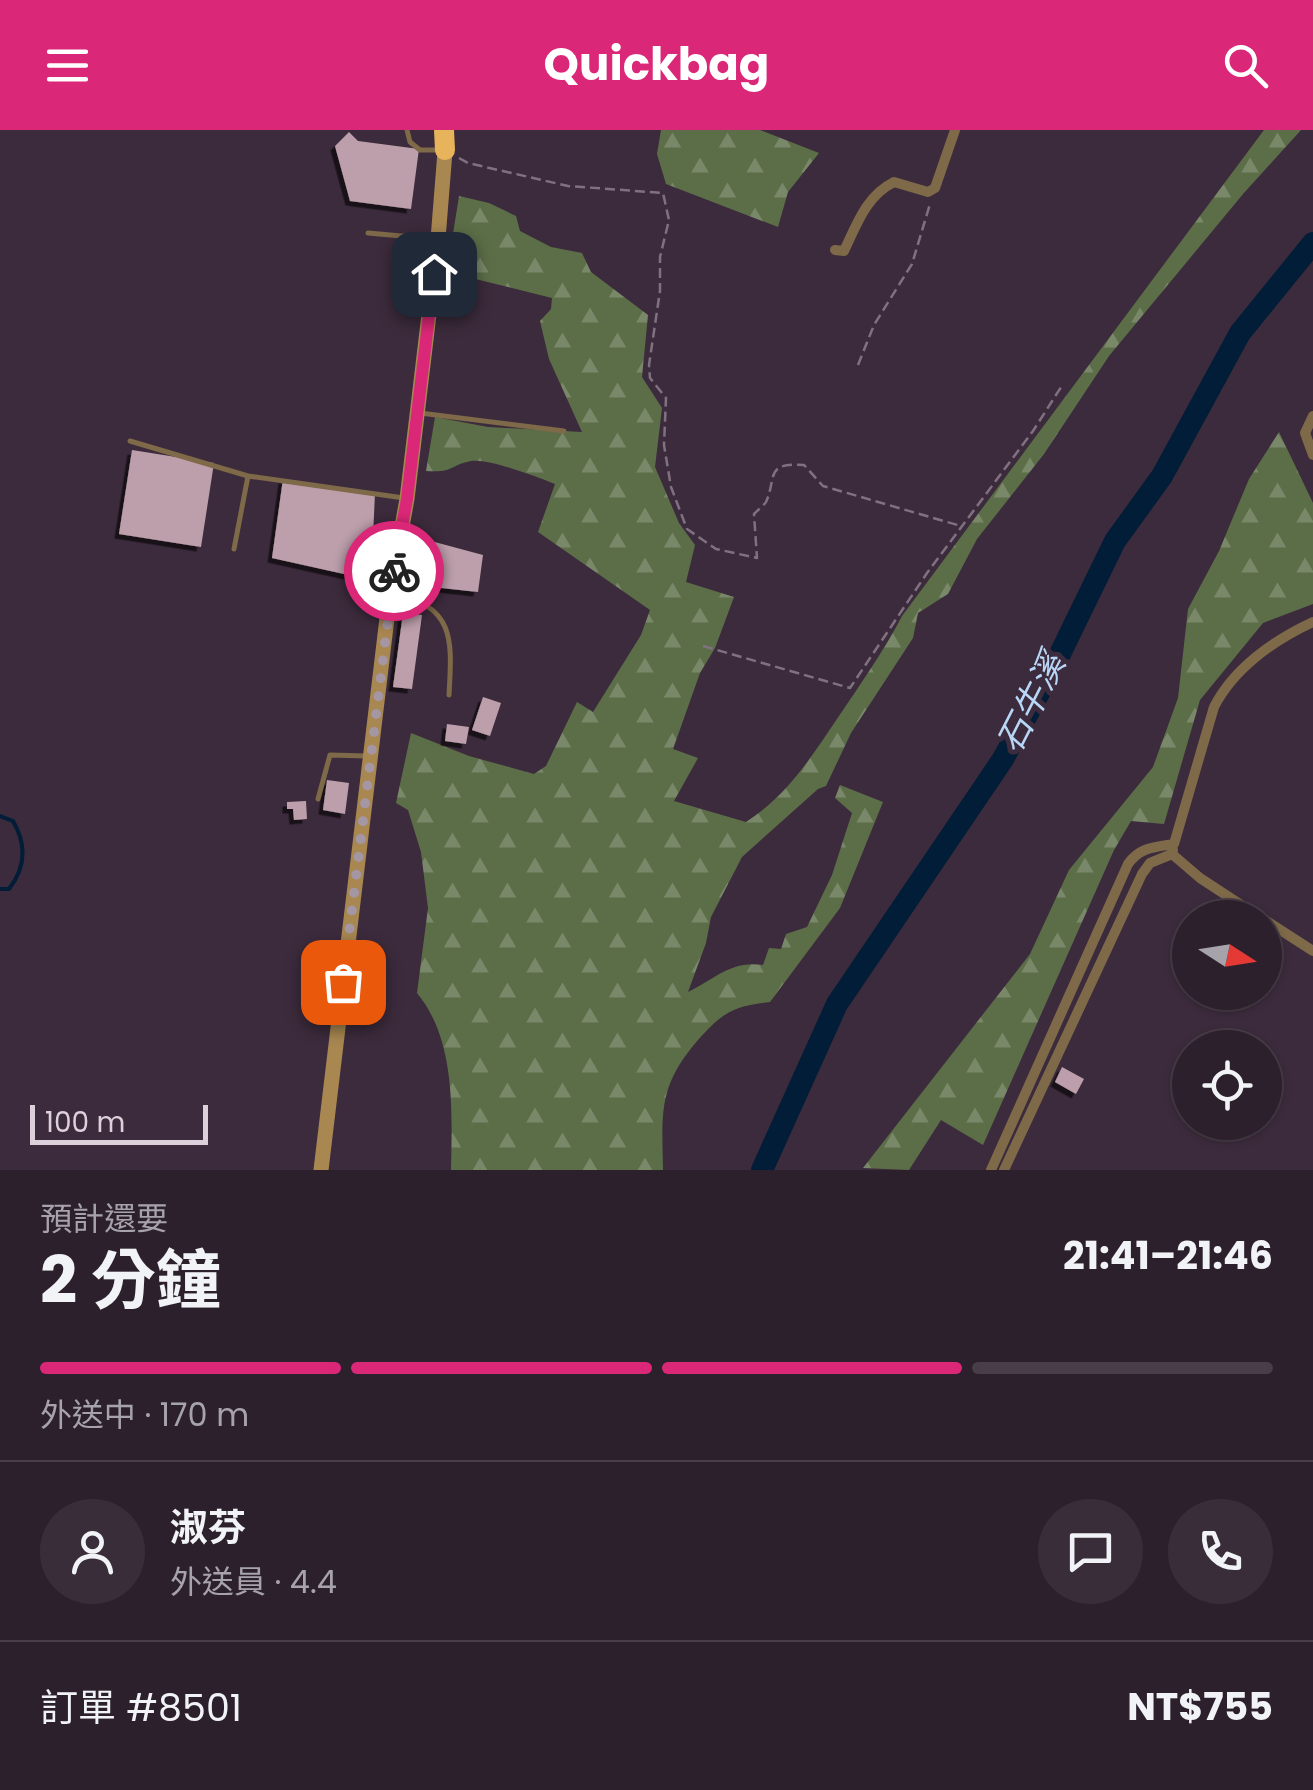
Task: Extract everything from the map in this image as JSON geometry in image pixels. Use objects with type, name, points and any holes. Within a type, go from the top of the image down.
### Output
[{"type":"main road","points":[[320,1170],[390,593],[407,499],[438,240],[445,137]]},
{"type":"street","points":[[835,250],[844,251],[863,210],[882,188],[894,182],[928,192],[935,188],[955,130]]},
{"type":"street","points":[[1313,416],[1304,433],[1313,456]]},
{"type":"street","points":[[1004,1170],[1142,874],[1150,863],[1173,849],[1222,691],[1271,645],[1313,622]]},
{"type":"street","points":[[1173,849],[1200,878],[1234,900]]},
{"type":"street","points":[[991,1170],[1128,864],[1135,853],[1173,849]]},
{"type":"street","points":[[1282,931],[1313,951]]},
{"type":"lane","points":[[407,130],[410,142],[420,150],[445,137]]},
{"type":"lane","points":[[368,234],[438,240]]},
{"type":"lane","points":[[417,412],[564,432]]},
{"type":"lane","points":[[130,442],[248,476],[407,499]]},
{"type":"lane","points":[[234,549],[248,476]]},
{"type":"lane","points":[[390,593],[415,598],[436,611],[452,645],[449,695]]},
{"type":"lane","points":[[318,799],[330,756],[370,756]]},
{"type":"path","points":[[445,137],[468,163],[568,186],[663,192],[670,220],[660,257],[650,378],[666,398],[664,445],[671,487],[687,530],[716,549],[757,558],[754,514],[766,503],[770,480],[779,467],[793,464],[804,465],[822,486],[961,526]]},
{"type":"path","points":[[858,364],[874,325],[912,264],[935,188]]},
{"type":"path","points":[[703,646],[850,688],[1063,384]]},
{"type":"green space","points":[[661,130],[760,130],[819,153],[788,192],[778,227],[666,184],[657,154]]},
{"type":"green space","points":[[1264,130],[1301,130],[1109,356],[1044,454],[977,539],[948,594],[918,613],[913,638],[851,733],[826,786],[742,857],[711,917],[688,992],[732,968],[763,965],[769,948],[781,949],[786,934],[807,927],[832,875],[852,813],[835,798],[840,785],[883,802],[840,908],[770,1002],[738,1008],[722,1017],[685,1056],[665,1100],[663,1170],[451,1170],[451,1101],[445,1054],[430,1012],[417,993],[428,908],[421,852],[408,810],[396,803],[411,733],[469,756],[534,774],[546,766],[577,702],[593,712],[641,635],[650,610],[538,532],[555,484],[489,462],[471,461],[447,470],[426,471],[435,417],[488,427],[582,432],[549,359],[540,321],[551,309],[552,298],[447,272],[459,196],[489,203],[516,216],[520,231],[551,247],[582,253],[591,272],[648,315],[642,377],[662,408],[655,467],[679,523],[695,545],[686,582],[734,597],[715,648],[700,673],[673,749],[698,758],[674,801],[746,822],[775,799],[809,760],[902,616]]},
{"type":"green space","points":[[1279,432],[1313,503],[1313,604],[1263,623],[1200,700],[1164,824],[1131,821],[1114,850],[983,1145],[941,1120],[909,1170],[863,1168],[1030,954],[1069,870],[1153,767],[1178,698],[1188,609],[1219,551],[1249,479]]},
{"type":"building","points":[[349,132],[358,141],[419,149],[411,209],[350,201],[335,146]]},
{"type":"building","points":[[132,450],[214,463],[201,547],[119,534]]},
{"type":"building","points":[[283,479],[375,493],[371,580],[272,558]]},
{"type":"building","points":[[416,537],[483,555],[478,592],[405,584]]},
{"type":"building","points":[[403,613],[422,615],[412,689],[393,687]]},
{"type":"building","points":[[483,697],[501,703],[490,736],[472,730]]},
{"type":"building","points":[[447,724],[469,727],[466,744],[445,741]]},
{"type":"building","points":[[327,780],[349,783],[345,814],[323,810]]},
{"type":"building","points":[[306,801],[307,819],[294,820],[293,809],[287,809],[287,802]]},
{"type":"building","points":[[1062,1067],[1084,1079],[1076,1094],[1055,1082]]},
{"type":"waterway","name":"石牛溪","points":[[762,1170],[837,1004],[1003,759],[1115,541],[1162,476],[1240,333],[1313,243]]},
{"type":"waterway","points":[[0,816],[13,821],[23,856],[15,881],[9,889],[0,889]]},
{"type":"way so far","points":[[343,982],[394,571]]},
{"type":"route","points":[[394,571],[407,499],[434,274]]}]
